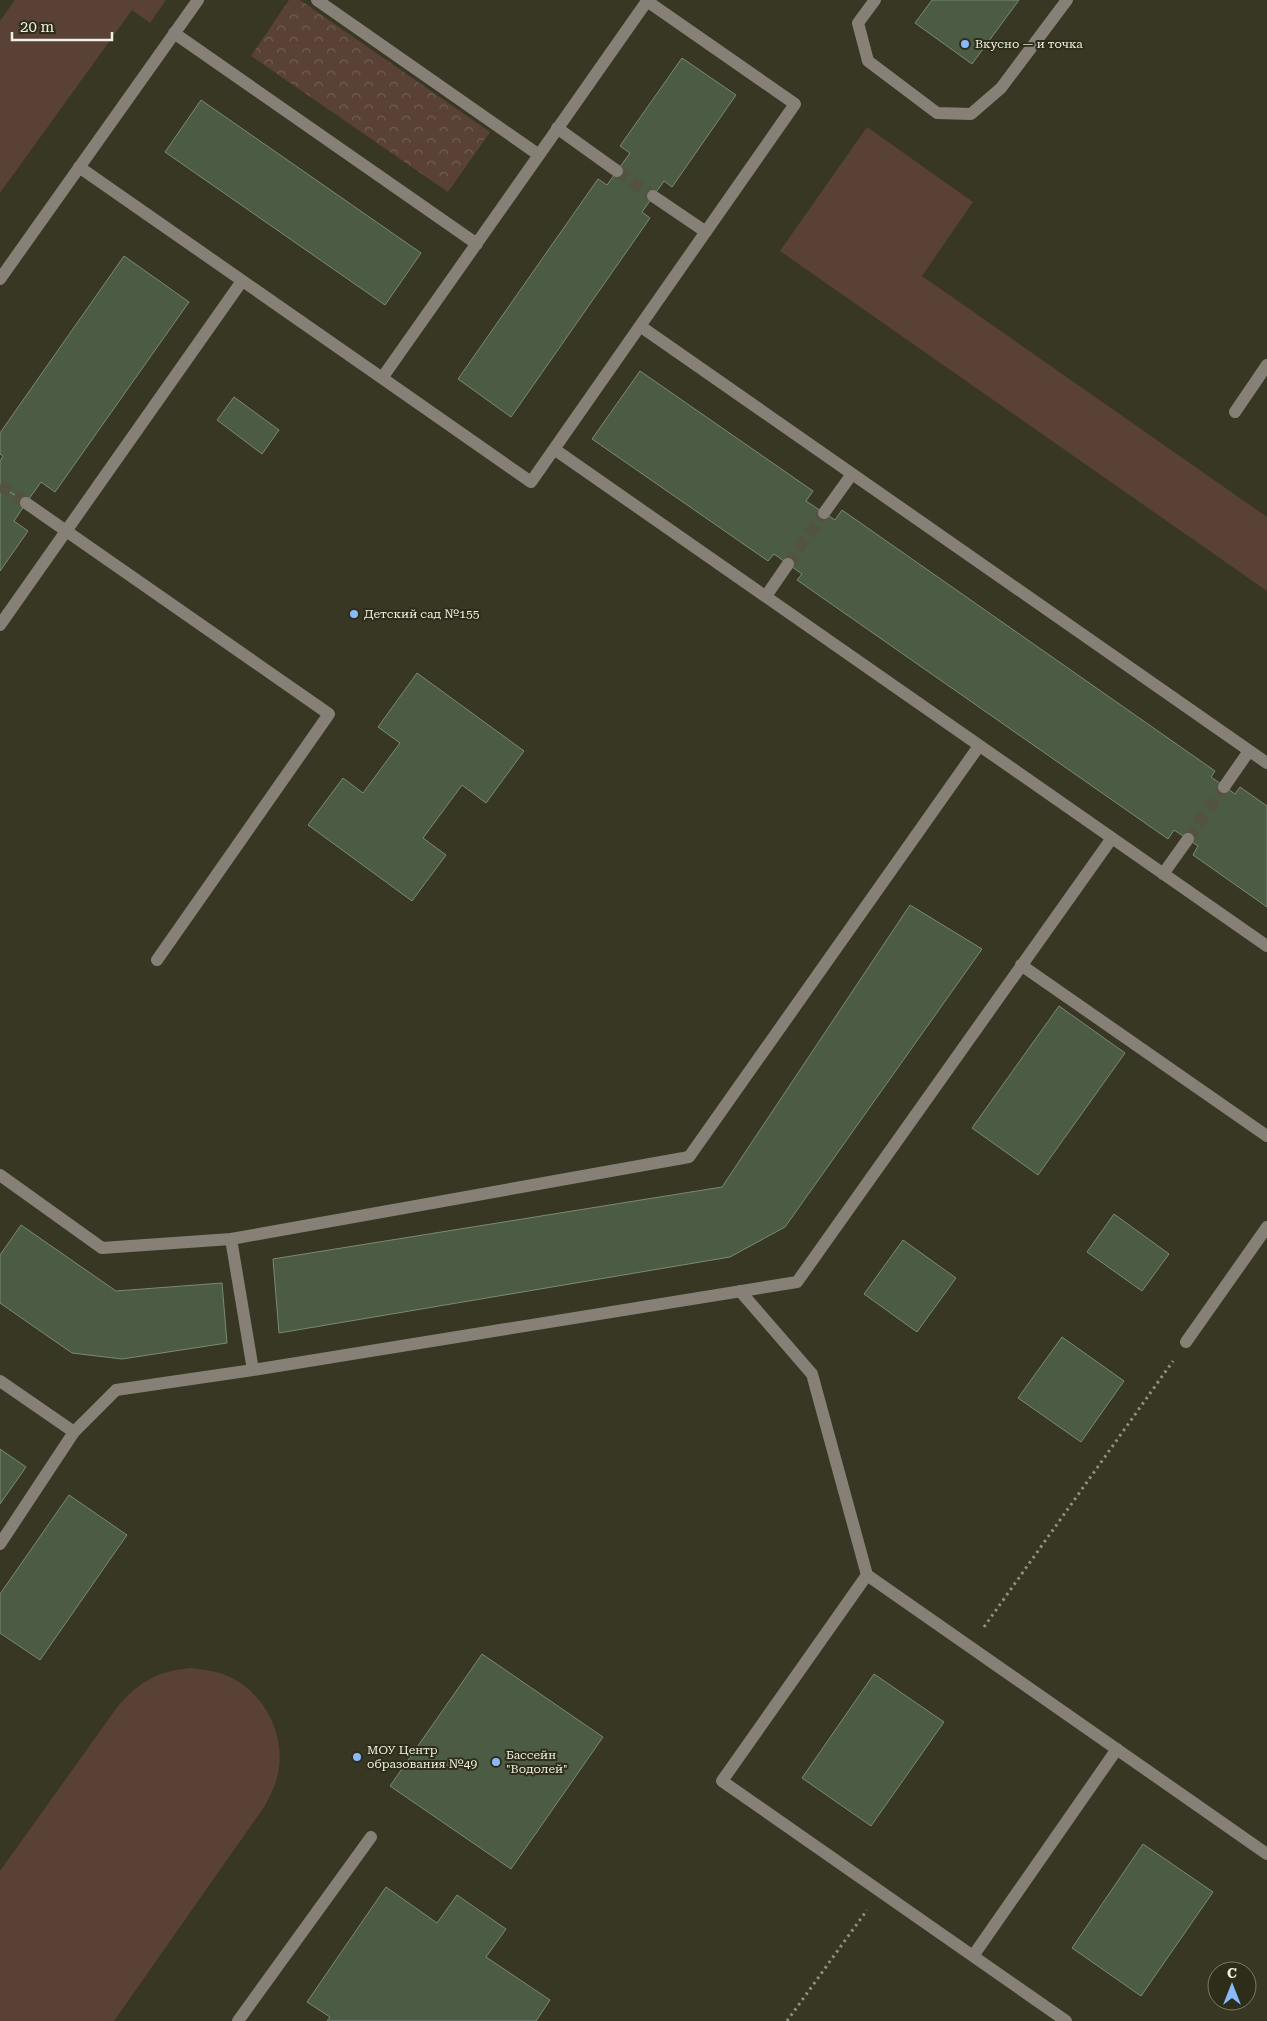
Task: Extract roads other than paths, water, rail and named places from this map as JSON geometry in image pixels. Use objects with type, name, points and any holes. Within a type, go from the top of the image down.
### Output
[{"type":"street","points":[[0,279],[198,0]]},
{"type":"street","points":[[317,0],[539,155]]},
{"type":"street","points":[[79,167],[531,482],[796,104],[647,0],[382,378]]},
{"type":"street","points":[[874,0],[858,23],[868,61],[937,113],[970,114],[1001,88],[1066,0]]},
{"type":"street","points":[[174,33],[477,244]]},
{"type":"street","points":[[557,128],[617,171]]},
{"type":"street","points":[[654,196],[706,232]]},
{"type":"street","points":[[0,626],[242,280]]},
{"type":"street","points":[[640,326],[1267,763]]},
{"type":"street","points":[[1235,412],[1267,365]]},
{"type":"street","points":[[554,449],[1267,946]]},
{"type":"street","points":[[824,513],[852,474]]},
{"type":"street","points":[[26,503],[329,714],[157,960]]},
{"type":"street","points":[[766,596],[788,564]]},
{"type":"street","points":[[0,1174],[102,1248],[231,1239],[689,1157],[979,746]]},
{"type":"street","points":[[1224,786],[1249,751]]},
{"type":"street","points":[[0,1544],[74,1432],[116,1390],[253,1370],[797,1282],[1112,838]]},
{"type":"street","points":[[1163,874],[1188,839]]},
{"type":"street","points":[[1021,966],[1267,1136]]},
{"type":"street","points":[[1186,1342],[1267,1227]]},
{"type":"street","points":[[231,1239],[253,1370]]},
{"type":"street","points":[[740,1291],[812,1374],[867,1575],[1267,1854]]},
{"type":"street","points":[[0,1381],[74,1432]]},
{"type":"street","points":[[867,1575],[722,1781],[1066,2021]]},
{"type":"street","points":[[973,1956],[1117,1749]]},
{"type":"street","points":[[238,2021],[371,1836]]},
{"type":"tunnel","points":[[617,171],[653,196]]},
{"type":"tunnel","points":[[0,485],[26,503]]},
{"type":"tunnel","points":[[788,564],[824,513]]},
{"type":"tunnel","points":[[1188,839],[1224,787]]},
{"type":"place","name":"Вкусно — и точка","points":[[965,44]]},
{"type":"place","name":"Детский сад №155","points":[[354,614]]},
{"type":"place","name":"МОУ Центр образования №49","points":[[357,1757]]},
{"type":"place","name":"Бассейн \"Водолей\"","points":[[496,1762]]}]
